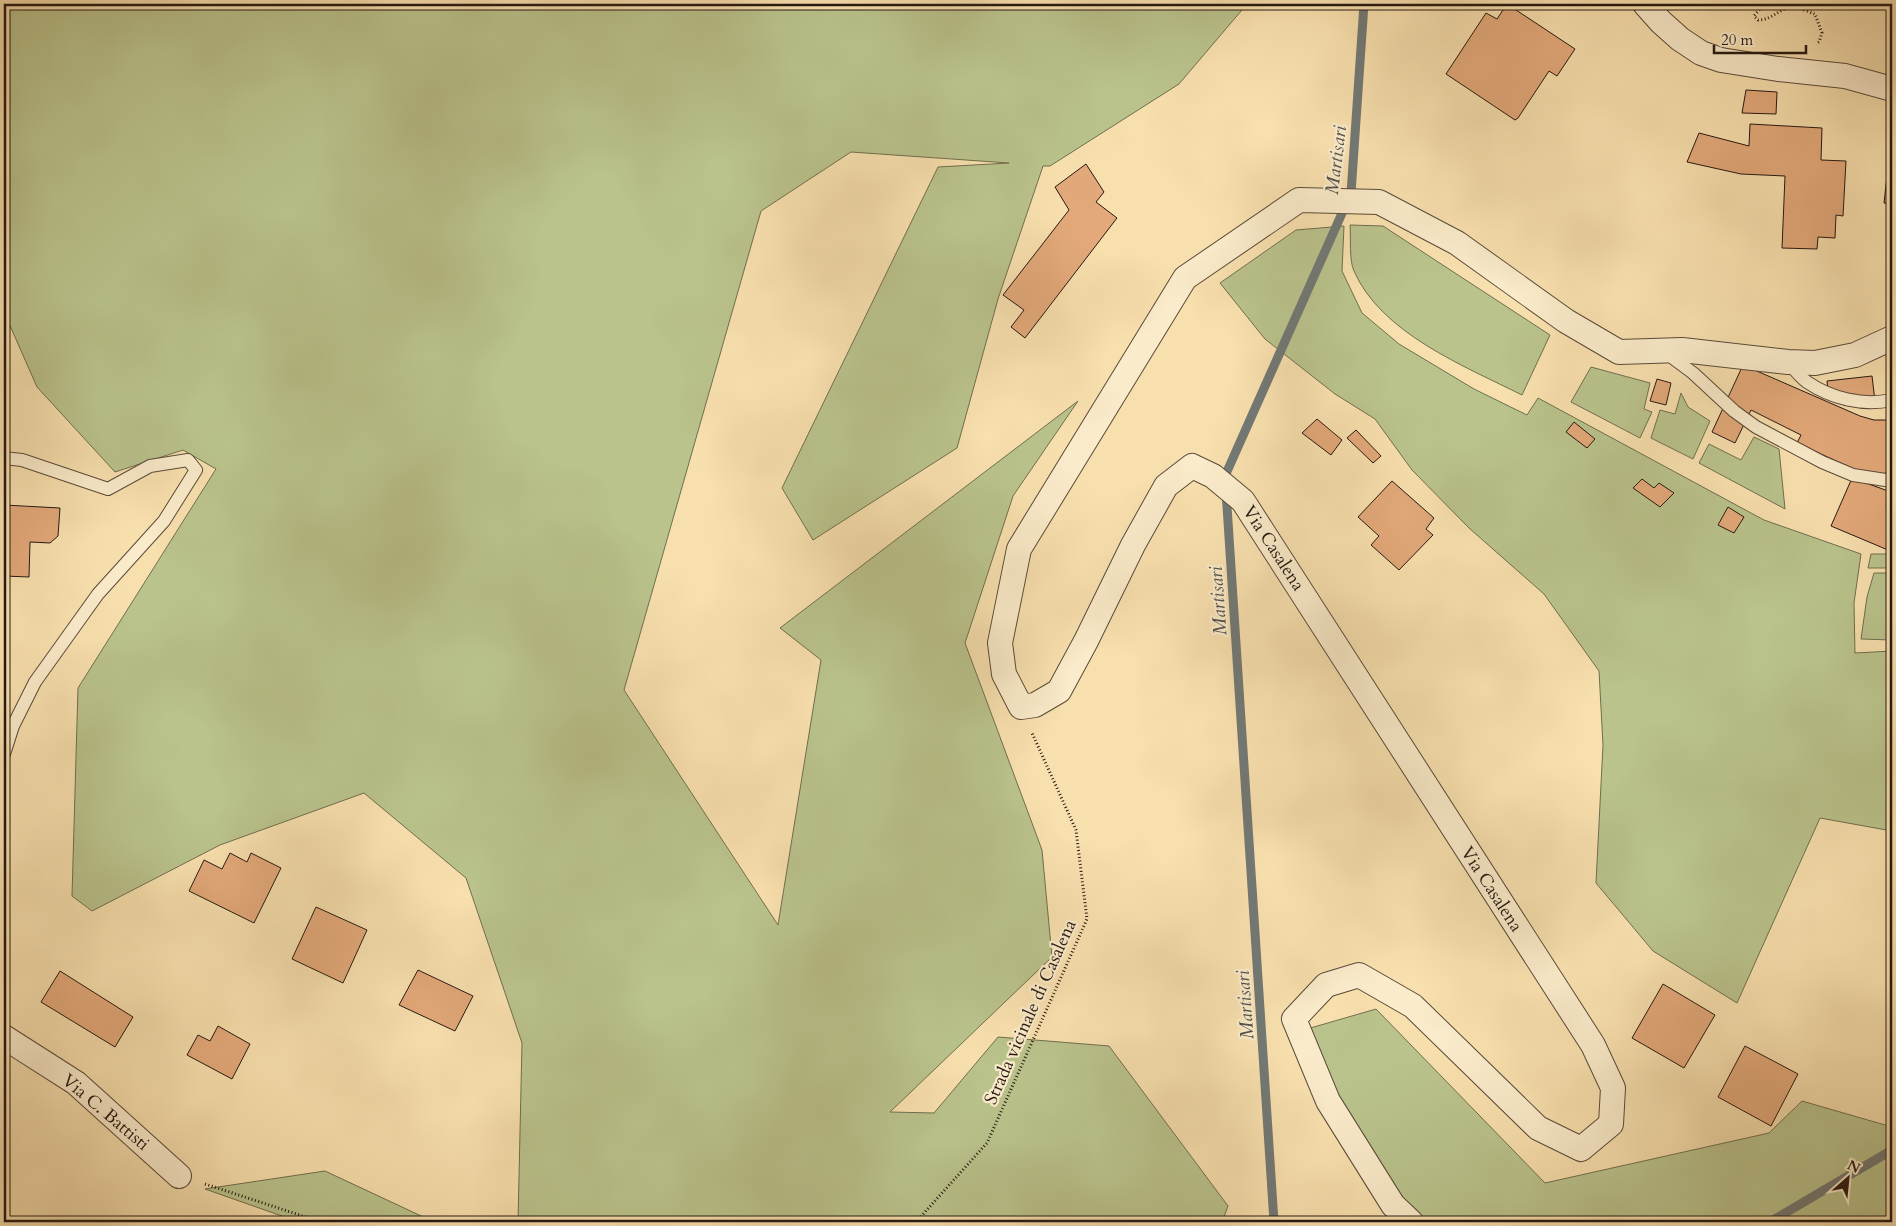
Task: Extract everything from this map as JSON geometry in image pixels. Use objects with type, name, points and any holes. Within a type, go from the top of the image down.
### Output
[{"type":"street","points":[[1646,4],[1674,34],[1701,53],[1721,60],[1778,69],[1845,76],[1892,88]]},
{"type":"street","points":[[1021,707],[1004,674],[1000,644],[1019,548],[1185,278],[1299,200],[1379,202],[1457,243],[1566,321],[1619,352],[1682,350],[1788,362],[1815,363],[1855,355],[1892,338]]},
{"type":"street","name":"Via Casalena","points":[[1021,707],[1036,705],[1059,691],[1086,642],[1133,545],[1166,486],[1192,466],[1213,476],[1243,501],[1582,1029],[1613,1088],[1611,1124],[1581,1149],[1538,1128],[1412,1006],[1359,975],[1326,985],[1294,1019],[1328,1101],[1393,1205],[1411,1222]]},
{"type":"street","name":"Via C. Battisti","points":[[4,1038],[76,1083],[179,1176]]},
{"type":"lane","points":[[1664,351],[1693,373],[1734,411],[1756,427],[1824,466],[1853,475],[1892,482]]},
{"type":"lane","points":[[1788,362],[1806,381],[1825,391],[1867,404],[1892,400]]},
{"type":"lane","points":[[4,458],[22,460],[108,489],[150,466],[188,460],[196,470],[164,521],[98,594],[35,682],[13,726],[4,754]]},
{"type":"path","points":[[1764,4],[1754,16],[1758,20],[1766,20],[1791,7],[1799,8],[1815,14],[1822,33],[1819,42],[1778,69]]},
{"type":"path","name":"Strada vicinale di Casalena","points":[[916,1222],[987,1143],[1087,919],[1076,830],[1021,707]]},
{"type":"path","points":[[179,1176],[321,1222]]},
{"type":"green space","points":[[4,4],[1247,4],[1179,84],[1050,166],[1043,166],[998,299],[957,448],[813,540],[782,488],[938,167],[1009,163],[851,152],[761,211],[624,690],[778,925],[821,660],[780,628],[1078,401],[1013,496],[965,643],[1042,850],[1052,957],[890,1112],[934,1113],[998,1037],[1109,1046],[1228,1206],[1222,1222],[518,1222],[522,1043],[466,878],[364,793],[220,845],[92,911],[72,896],[78,688],[216,469],[183,450],[115,472],[37,387],[4,312]]},
{"type":"green space","points":[[1350,225],[1383,226],[1550,335],[1522,395],[1426,345],[1383,312],[1367,293],[1352,267]]},
{"type":"green space","points":[[1344,226],[1342,271],[1362,313],[1399,344],[1474,389],[1527,415],[1538,398],[1764,520],[1861,554],[1854,603],[1855,653],[1892,651],[1892,831],[1820,818],[1737,1003],[1653,951],[1596,883],[1603,745],[1599,671],[1544,594],[1469,528],[1412,470],[1375,419],[1335,394],[1265,339],[1220,283],[1296,230]]},
{"type":"green space","points":[[1591,367],[1650,383],[1644,409],[1652,412],[1640,438],[1571,402]]},
{"type":"green space","points":[[1681,393],[1688,407],[1710,421],[1693,459],[1651,438],[1660,410],[1675,414]]},
{"type":"green space","points":[[1754,437],[1779,449],[1785,509],[1699,463],[1709,444],[1741,460]]},
{"type":"green space","points":[[1871,554],[1892,554],[1892,568],[1868,568]]},
{"type":"green space","points":[[1874,573],[1892,573],[1892,640],[1861,639],[1867,597]]},
{"type":"green space","points":[[1376,1009],[1545,1183],[1769,1133],[1802,1101],[1892,1127],[1892,1222],[1415,1222],[1331,1111],[1307,1029]]},
{"type":"green space","points":[[325,1171],[434,1222],[299,1222],[205,1189]]},
{"type":"building","points":[[1507,4],[1575,49],[1557,76],[1549,71],[1515,120],[1446,74],[1486,13],[1497,19]]},
{"type":"building","points":[[1746,90],[1777,92],[1776,114],[1742,113]]},
{"type":"building","points":[[1750,124],[1822,128],[1821,160],[1846,161],[1843,216],[1836,215],[1835,238],[1818,237],[1817,249],[1782,248],[1785,176],[1741,174],[1687,162],[1699,133],[1749,146]]},
{"type":"building","points":[[1892,131],[1892,204],[1884,203]]},
{"type":"building","points":[[1086,164],[1104,192],[1096,202],[1117,218],[1025,338],[1011,327],[1024,310],[1003,295],[1069,210],[1055,187]]},
{"type":"building","points":[[1743,365],[1860,416],[1874,420],[1892,420],[1892,472],[1881,474],[1858,471],[1797,443],[1801,435],[1751,410],[1735,443],[1712,432]]},
{"type":"building","points":[[1872,376],[1875,401],[1843,405],[1842,396],[1829,398],[1827,381]]},
{"type":"building","points":[[1657,379],[1671,383],[1666,405],[1650,401]]},
{"type":"building","points":[[1317,419],[1342,440],[1331,455],[1302,433]]},
{"type":"building","points":[[1574,422],[1595,439],[1587,448],[1566,432]]},
{"type":"building","points":[[1356,430],[1381,456],[1373,463],[1347,438]]},
{"type":"building","points":[[1852,478],[1891,492],[1886,505],[1892,507],[1892,540],[1888,550],[1831,526]]},
{"type":"building","points":[[1642,479],[1654,488],[1659,483],[1674,493],[1660,507],[1633,488]]},
{"type":"building","points":[[1392,481],[1434,518],[1426,529],[1433,535],[1399,570],[1371,545],[1379,536],[1358,517]]},
{"type":"building","points":[[4,505],[60,508],[58,536],[50,543],[30,542],[29,577],[4,576]]},
{"type":"building","points":[[1728,507],[1744,517],[1734,533],[1718,525]]},
{"type":"building","points":[[230,853],[247,862],[251,853],[281,868],[254,923],[189,891],[204,860],[222,869]]},
{"type":"building","points":[[316,907],[367,930],[343,983],[292,959]]},
{"type":"building","points":[[418,970],[473,996],[455,1031],[399,1005]]},
{"type":"building","points":[[60,971],[133,1017],[115,1047],[41,1002]]},
{"type":"building","points":[[1663,984],[1715,1015],[1684,1068],[1632,1038]]},
{"type":"building","points":[[218,1026],[250,1044],[232,1079],[187,1055],[198,1035],[210,1041]]},
{"type":"building","points":[[1745,1046],[1798,1074],[1771,1126],[1718,1097]]},
{"type":"waterway","name":"Martisari","points":[[1274,1222],[1225,476],[1351,193],[1364,4]]},
{"type":"waterway","points":[[1770,1222],[1892,1150]]}]
